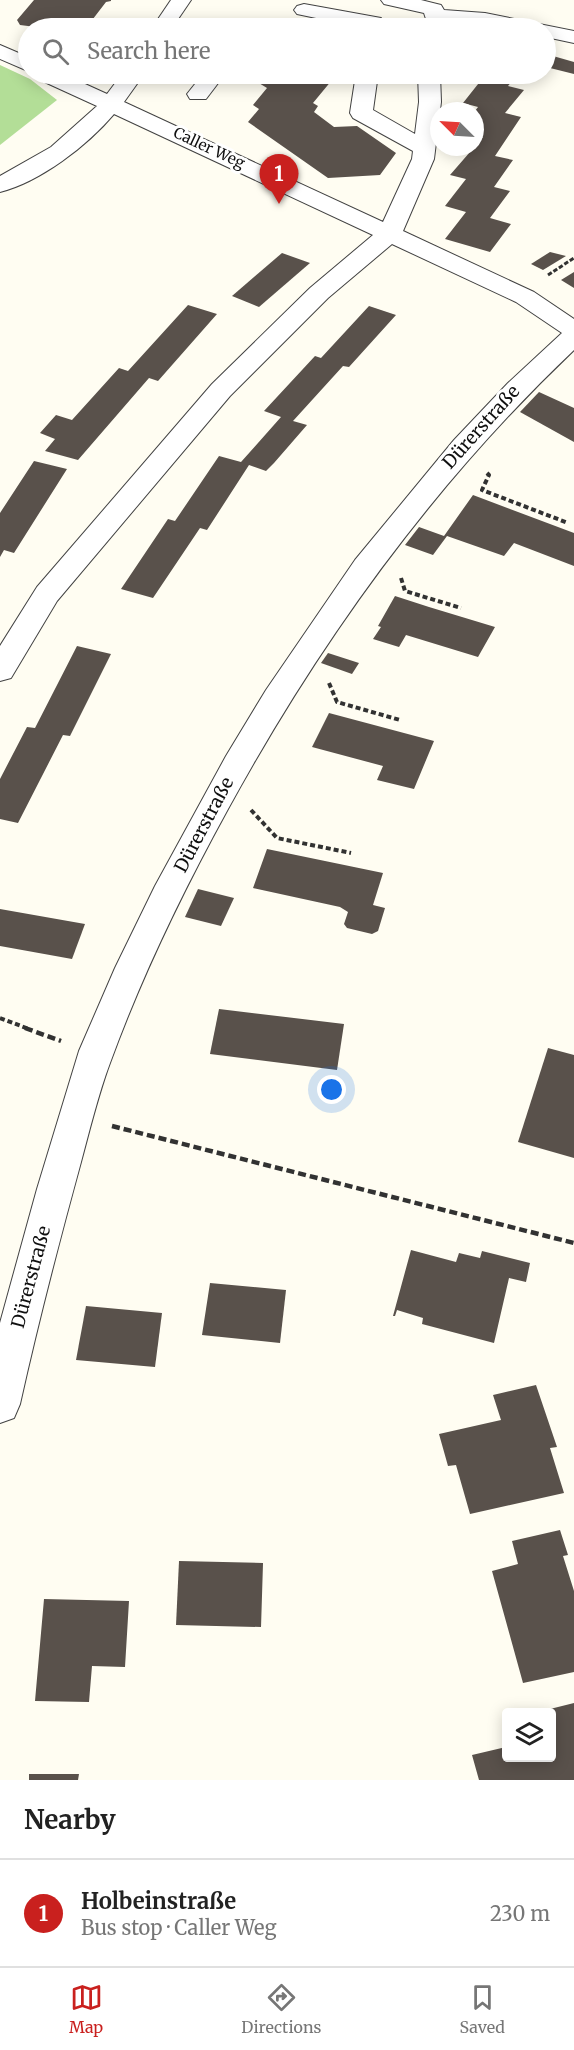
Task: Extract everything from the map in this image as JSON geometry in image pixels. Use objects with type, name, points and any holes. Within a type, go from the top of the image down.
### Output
[{"type":"street","points":[[169,18],[181,0]]},
{"type":"street","points":[[391,0],[433,13],[476,18]]},
{"type":"street","points":[[304,10],[351,18]]},
{"type":"street","points":[[556,33],[574,37]]},
{"type":"street","points":[[0,51],[18,60]]},
{"type":"street","name":"Caller Weg","points":[[68,84],[390,233],[435,255],[513,307],[574,331]]},
{"type":"street","points":[[0,185],[40,165],[78,140],[113,105],[127,84]]},
{"type":"street","points":[[198,94],[206,84]]},
{"type":"street","points":[[365,84],[361,113],[424,148]]},
{"type":"street","points":[[0,670],[47,594],[221,390],[319,293],[390,233],[423,159],[430,102],[429,84]]},
{"type":"street","name":"Dürerstraße","points":[[0,1404],[31,1271],[96,1054],[131,970],[225,783],[300,658],[374,557],[465,441],[523,381],[574,336]]},
{"type":"path","points":[[465,441],[489,475],[482,490],[568,523]]},
{"type":"path","points":[[374,557],[401,578],[405,591],[460,608]]},
{"type":"path","points":[[300,658],[328,682],[337,702],[400,720]]},
{"type":"path","points":[[225,783],[277,838],[351,853]]},
{"type":"path","points":[[0,1018],[96,1054]]},
{"type":"path","points":[[76,1117],[574,1243]]},
{"type":"green space","points":[[0,65],[18,73],[18,84],[36,84],[57,100],[0,145]]},
{"type":"building","points":[[34,0],[111,0],[106,2],[94,18],[19,18]]},
{"type":"building","points":[[556,57],[574,62],[574,74],[556,70]]},
{"type":"building","points":[[260,84],[329,84],[313,103],[318,106],[314,112],[334,127],[357,126],[396,153],[380,175],[328,178],[248,122],[259,109],[253,105],[267,88]]},
{"type":"building","points":[[478,84],[510,84],[508,86],[524,90],[505,113],[521,117],[495,156],[513,160],[494,187],[510,191],[490,218],[511,224],[490,252],[445,239],[466,212],[445,206],[466,179],[450,175],[466,156],[484,156],[484,102],[464,102]]},
{"type":"building","points":[[550,252],[566,256],[543,270],[531,264]]},
{"type":"building","points":[[282,253],[310,263],[259,307],[232,296]]},
{"type":"building","points":[[574,272],[574,288],[561,280]]},
{"type":"building","points":[[188,305],[217,314],[158,381],[149,378],[78,460],[45,451],[55,439],[40,433],[56,415],[72,420],[119,368],[128,371]]},
{"type":"building","points":[[369,306],[396,315],[349,367],[343,366],[293,421],[307,425],[274,463],[266,471],[249,465],[207,530],[200,528],[153,598],[121,589],[168,519],[175,521],[219,456],[241,462],[281,417],[264,411],[315,356],[321,358]]},
{"type":"building","points":[[539,392],[574,408],[574,442],[520,412]]},
{"type":"building","points":[[34,461],[67,469],[14,553],[4,550],[0,557],[0,513]]},
{"type":"building","points":[[473,495],[574,533],[574,566],[514,543],[504,556],[447,536],[433,555],[405,545],[419,527],[444,536]]},
{"type":"building","points":[[395,596],[495,627],[478,657],[406,635],[399,647],[373,639]]},
{"type":"building","points":[[77,646],[111,654],[70,736],[63,735],[18,823],[0,819],[0,779],[27,727],[35,728]]},
{"type":"building","points":[[328,653],[359,663],[352,674],[321,663]]},
{"type":"building","points":[[329,713],[434,741],[414,789],[377,780],[383,766],[312,747]]},
{"type":"building","points":[[267,849],[383,873],[373,905],[385,908],[378,931],[372,934],[347,928],[344,924],[348,912],[340,907],[253,888]]},
{"type":"building","points":[[198,889],[234,898],[221,926],[185,917]]},
{"type":"building","points":[[0,909],[85,924],[72,959],[0,946]]},
{"type":"building","points":[[219,1009],[344,1024],[337,1070],[210,1054]]},
{"type":"building","points":[[548,1048],[574,1055],[574,1158],[518,1142]]},
{"type":"building","points":[[411,1250],[456,1262],[459,1253],[480,1258],[482,1251],[530,1263],[526,1282],[509,1278],[494,1343],[422,1324],[423,1318],[397,1310],[393,1316]]},
{"type":"building","points":[[210,1283],[286,1290],[280,1343],[202,1335]]},
{"type":"building","points":[[86,1306],[162,1313],[155,1367],[76,1360]]},
{"type":"building","points":[[536,1385],[557,1447],[550,1448],[564,1493],[470,1514],[456,1465],[448,1466],[439,1434],[501,1420],[493,1395]]},
{"type":"building","points":[[560,1530],[568,1555],[563,1556],[574,1591],[574,1672],[523,1683],[492,1571],[518,1564],[512,1541]]},
{"type":"building","points":[[179,1561],[263,1563],[261,1627],[176,1625]]},
{"type":"building","points":[[44,1599],[129,1601],[125,1667],[92,1666],[89,1702],[35,1701]]},
{"type":"building","points":[[574,1703],[574,1780],[479,1780],[472,1755],[502,1748],[502,1762],[556,1762],[556,1708],[554,1708]]},
{"type":"building","points":[[29,1774],[79,1774],[78,1780],[29,1780]]},
{"type":"place","name":"Holbeinstraße","points":[[279,204]]}]
